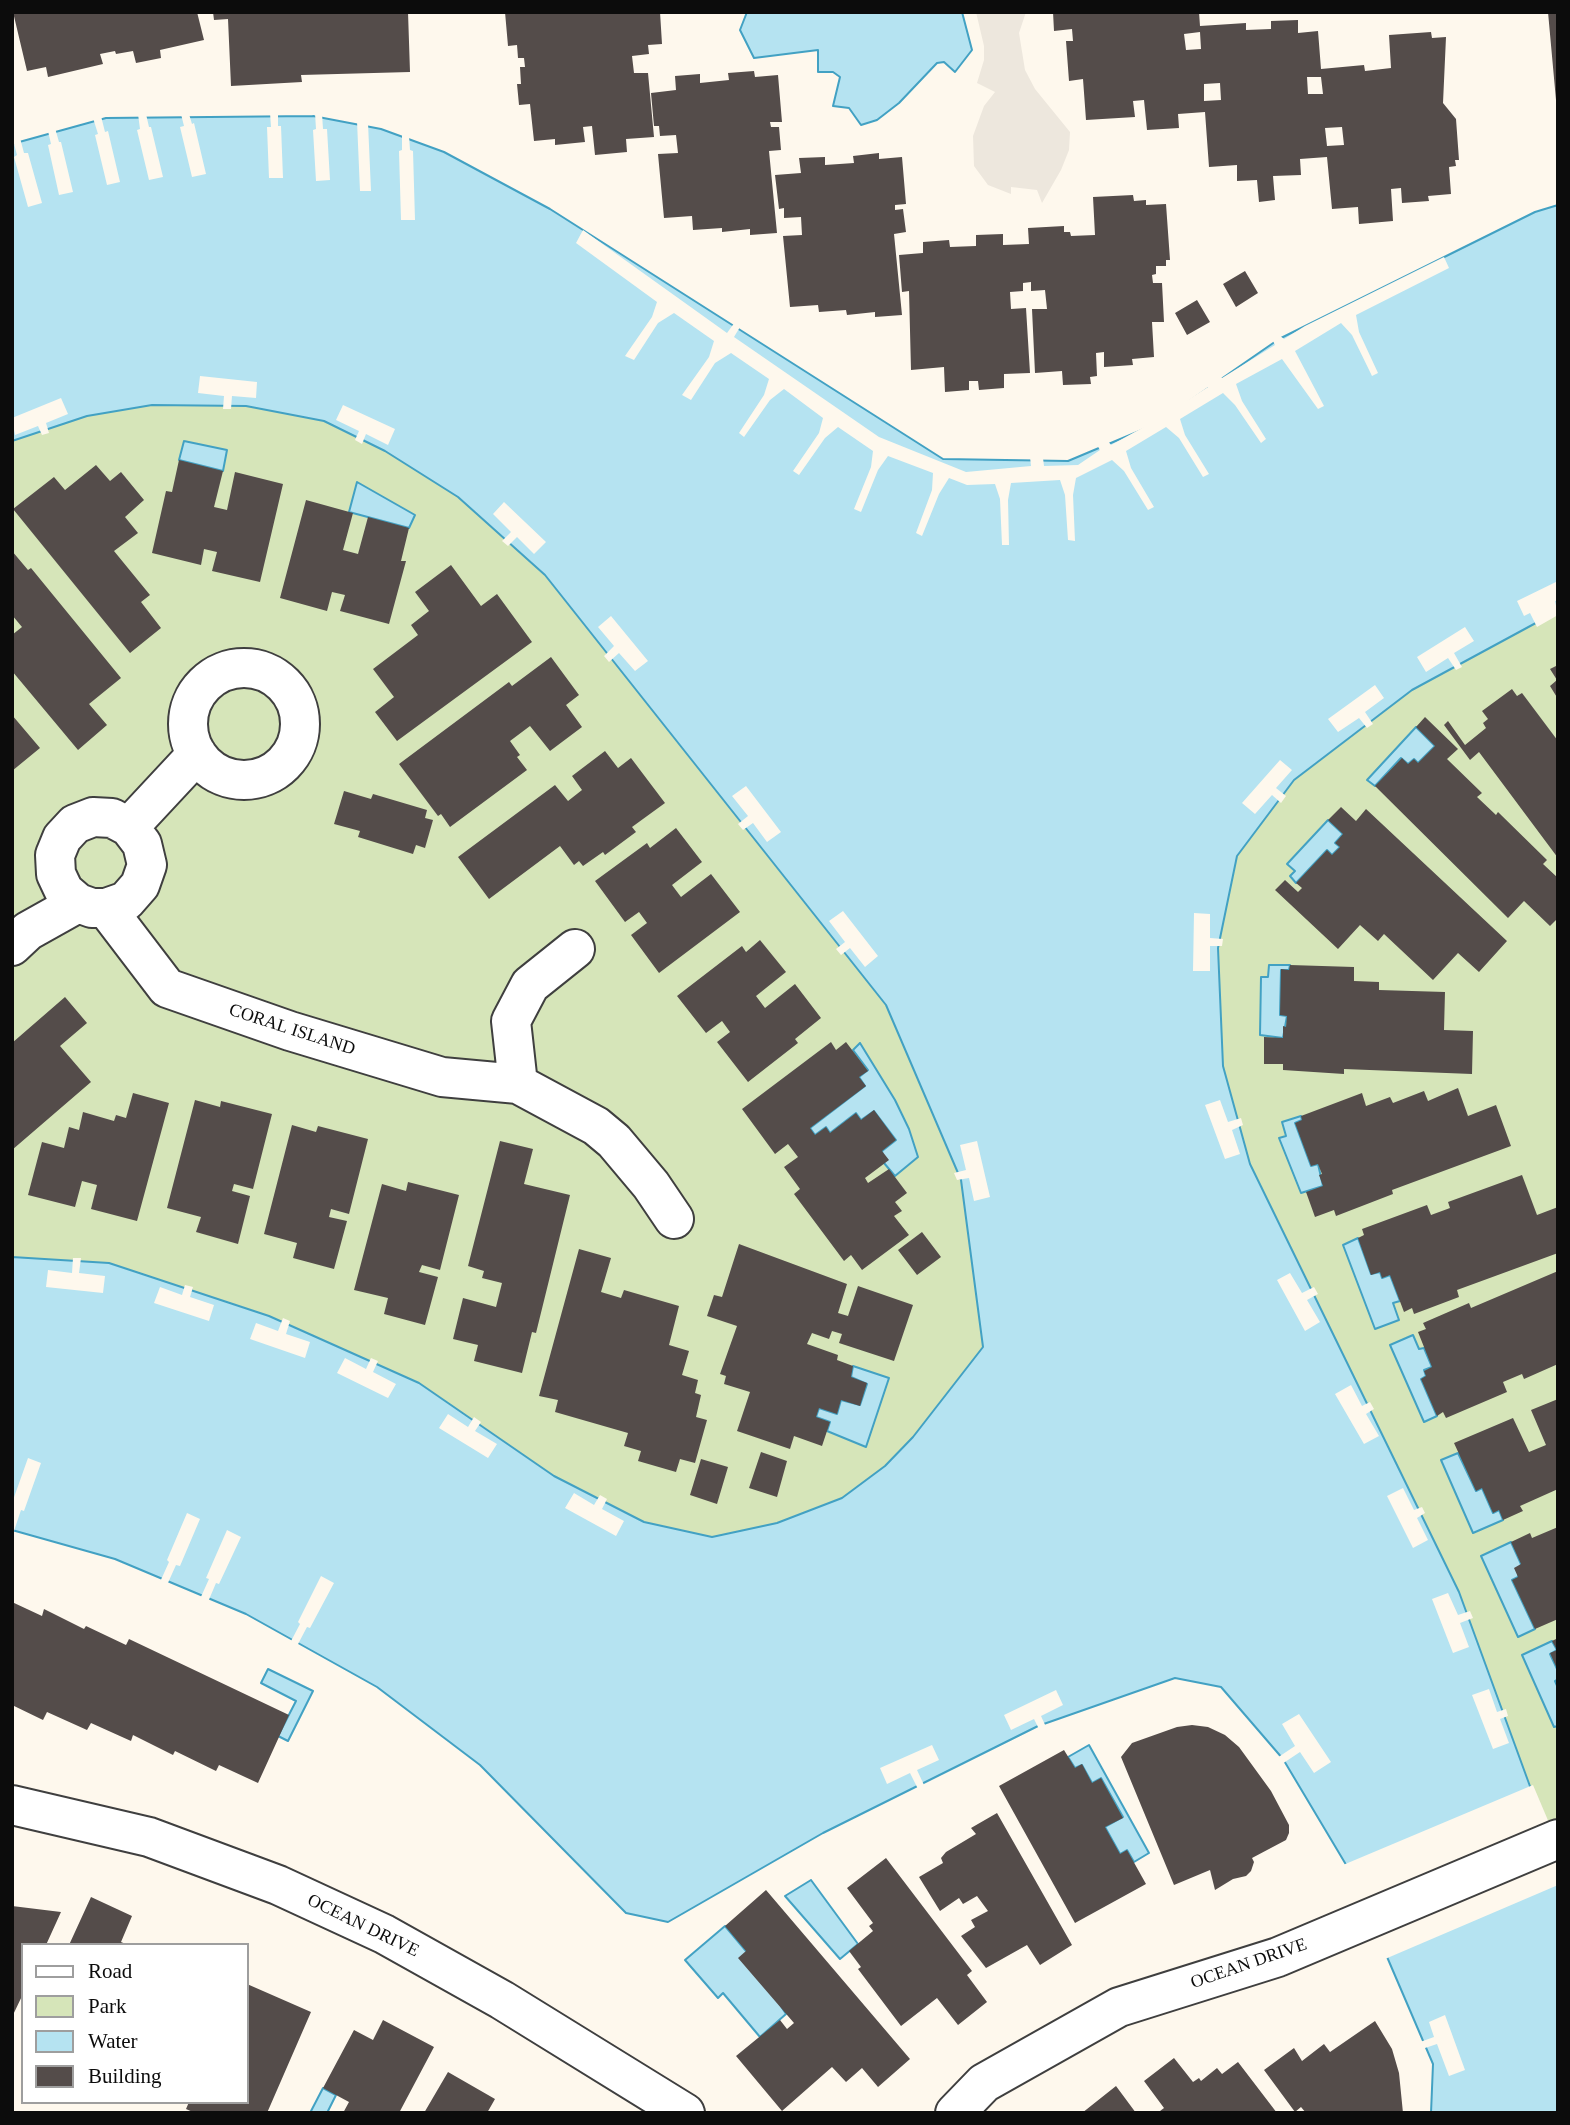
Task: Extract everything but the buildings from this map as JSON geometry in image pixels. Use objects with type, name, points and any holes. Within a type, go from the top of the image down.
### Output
[{"type":"street","points":[[12,946],[29,931],[92,906],[126,901],[140,885],[147,865],[142,844],[129,827],[197,754]]},
{"type":"street","name":"CORAL ISLAND","points":[[129,827],[112,818],[93,817],[75,824],[62,838],[55,855],[56,874],[64,891],[92,906],[167,988],[290,1031],[442,1077],[518,1084],[596,1126],[614,1141],[651,1185],[674,1219]]},
{"type":"street","points":[[518,1084],[511,1021],[530,985],[575,949]]},
{"type":"street","name":"OCEAN DRIVE","points":[[12,1805],[149,1838],[290,1890],[384,1934],[455,1973],[685,2113]]},
{"type":"street","name":"OCEAN DRIVE","points":[[955,2113],[984,2083],[1119,2007],[1278,1957],[1558,1839]]},
{"type":"green space","points":[[152,405],[246,406],[324,421],[385,451],[458,497],[545,575],[886,1005],[961,1180],[983,1347],[913,1437],[885,1466],[842,1498],[777,1523],[712,1537],[644,1522],[554,1476],[419,1383],[269,1316],[109,1263],[12,1257],[12,441],[87,416]]},
{"type":"green space","points":[[1558,611],[1558,1854],[1531,1789],[1459,1592],[1250,1164],[1223,1066],[1218,948],[1236,856],[1294,780],[1412,690]]},
{"type":"shaded area","points":[[976,12],[1026,12],[1019,33],[1025,70],[1035,89],[1070,132],[1069,150],[1042,203],[1037,190],[1011,187],[1011,194],[988,185],[974,166],[973,136],[984,106],[995,92],[977,83],[984,60],[984,46]]},
{"type":"water","points":[[747,12],[962,12],[972,50],[955,72],[944,62],[937,63],[899,103],[877,120],[861,125],[849,108],[833,106],[840,77],[833,72],[818,72],[818,50],[754,58],[740,30]]},
{"type":"water","points":[[313,116],[381,129],[444,152],[550,209],[943,459],[1068,461],[1156,424],[1279,339],[1535,212],[1558,205],[1558,611],[1412,690],[1294,780],[1237,856],[1218,948],[1223,1066],[1250,1164],[1459,1592],[1531,1789],[1558,1854],[1558,2113],[1431,2113],[1433,2064],[1351,1873],[1283,1759],[1221,1687],[1175,1678],[1038,1726],[823,1833],[668,1922],[626,1913],[480,1765],[377,1687],[246,1614],[115,1559],[12,1530],[12,1257],[109,1263],[269,1316],[419,1383],[554,1476],[644,1522],[712,1537],[777,1523],[842,1498],[885,1466],[913,1437],[983,1347],[961,1180],[886,1005],[545,575],[458,497],[385,451],[324,421],[246,406],[152,405],[87,416],[12,441],[12,144],[106,118]]},
{"type":"water","points":[[184,441],[227,450],[223,471],[179,460]]},
{"type":"water","points":[[357,482],[415,515],[409,528],[349,512]]},
{"type":"water","points":[[1416,727],[1435,746],[1418,763],[1414,759],[1408,764],[1401,758],[1375,786],[1367,780]]},
{"type":"water","points":[[1328,820],[1343,834],[1335,843],[1340,847],[1332,855],[1327,850],[1296,883],[1290,876],[1295,871],[1287,864]]},
{"type":"water","points":[[1269,965],[1290,965],[1289,970],[1281,970],[1280,1015],[1287,1016],[1283,1038],[1260,1035],[1261,977],[1268,977]]},
{"type":"water","points":[[860,1043],[895,1100],[909,1129],[918,1157],[895,1176],[884,1163],[882,1151],[896,1140],[874,1111],[861,1120],[856,1113],[830,1133],[826,1127],[815,1135],[810,1128],[865,1086],[859,1077],[868,1070],[853,1050]]},
{"type":"water","points":[[1301,1116],[1302,1120],[1295,1123],[1311,1166],[1318,1164],[1323,1186],[1301,1193],[1279,1138],[1286,1136],[1282,1122]]},
{"type":"water","points":[[1358,1238],[1371,1274],[1380,1272],[1382,1278],[1390,1275],[1400,1301],[1393,1303],[1399,1320],[1375,1329],[1343,1245]]},
{"type":"water","points":[[1413,1335],[1419,1349],[1424,1348],[1432,1367],[1424,1370],[1426,1376],[1421,1379],[1437,1416],[1424,1422],[1390,1345]]},
{"type":"water","points":[[853,1366],[889,1378],[866,1447],[827,1431],[830,1422],[816,1417],[819,1408],[837,1414],[841,1400],[860,1405],[867,1384],[851,1377]]},
{"type":"water","points":[[1458,1453],[1476,1491],[1482,1488],[1493,1513],[1499,1510],[1503,1520],[1473,1533],[1441,1460]]},
{"type":"water","points":[[1511,1542],[1521,1564],[1518,1577],[1512,1580],[1535,1629],[1518,1637],[1481,1556]]},
{"type":"water","points":[[1552,1641],[1557,1650],[1550,1654],[1558,1671],[1558,1679],[1555,1681],[1558,1688],[1558,1726],[1554,1727],[1522,1655]]},
{"type":"water","points":[[268,1669],[313,1691],[288,1741],[278,1736],[296,1701],[261,1683]]},
{"type":"water","points":[[1089,1745],[1149,1853],[1134,1862],[1127,1850],[1120,1854],[1105,1827],[1123,1817],[1101,1778],[1092,1783],[1082,1765],[1075,1768],[1068,1757]]},
{"type":"water","points":[[811,1880],[858,1944],[840,1959],[785,1896]]},
{"type":"water","points":[[725,1926],[746,1951],[786,2014],[760,2037],[723,1993],[718,1998],[685,1960]]},
{"type":"water","points":[[323,2088],[336,2095],[327,2113],[310,2113]]},
{"type":"pier","points":[[270,113],[278,113],[278,126],[281,126],[283,178],[269,178],[267,127],[271,127]]},
{"type":"pier","points":[[315,113],[322,114],[323,129],[327,129],[330,180],[316,181],[313,130],[316,129]]},
{"type":"pier","points":[[138,114],[146,114],[163,177],[149,180],[137,130],[140,129]]},
{"type":"pier","points":[[181,114],[189,114],[192,124],[194,123],[206,174],[192,177],[180,127],[184,126]]},
{"type":"pier","points":[[101,116],[105,132],[108,131],[120,182],[107,185],[93,118]]},
{"type":"pier","points":[[357,121],[368,123],[371,191],[360,191]]},
{"type":"pier","points":[[55,128],[73,192],[59,195],[48,145],[51,144],[48,131]]},
{"type":"pier","points":[[402,133],[409,136],[410,150],[413,151],[415,220],[401,220],[399,151],[402,150]]},
{"type":"pier","points":[[20,138],[24,153],[28,153],[42,203],[28,207],[14,157],[17,155],[13,140]]},
{"type":"pier","points":[[583,230],[727,333],[735,322],[740,327],[734,337],[879,437],[966,472],[1031,466],[1030,457],[1043,458],[1044,466],[1078,465],[1100,450],[1097,445],[1108,441],[1111,445],[1155,421],[1208,387],[1207,385],[1220,376],[1222,378],[1275,345],[1272,339],[1277,336],[1284,339],[1444,257],[1449,268],[1356,315],[1359,332],[1378,373],[1372,376],[1352,335],[1341,323],[1295,351],[1324,406],[1318,409],[1282,359],[1236,384],[1242,401],[1266,439],[1261,443],[1235,405],[1223,393],[1180,419],[1185,435],[1209,474],[1203,477],[1179,438],[1166,427],[1126,451],[1131,468],[1154,507],[1148,510],[1124,471],[1112,460],[1076,478],[1073,495],[1075,541],[1068,540],[1065,495],[1060,480],[1011,483],[1008,500],[1009,545],[1002,545],[1000,499],[995,484],[967,485],[949,478],[939,494],[922,536],[916,533],[932,490],[933,473],[888,456],[878,470],[861,512],[854,509],[871,467],[873,451],[838,427],[825,438],[799,475],[793,471],[819,433],[823,418],[784,389],[770,400],[744,437],[739,433],[764,395],[769,379],[731,353],[715,363],[691,400],[682,395],[709,357],[714,341],[674,313],[658,323],[634,360],[625,356],[652,317],[657,302],[576,243]]},
{"type":"pier","points":[[200,376],[257,382],[256,398],[232,396],[231,409],[223,409],[224,396],[198,393]]},
{"type":"pier","points":[[61,398],[68,414],[46,423],[49,433],[42,435],[38,426],[15,435],[12,418]]},
{"type":"pier","points":[[343,405],[395,429],[388,445],[366,434],[362,444],[355,440],[359,431],[336,420]]},
{"type":"pier","points":[[504,502],[546,542],[534,554],[517,537],[508,546],[502,541],[511,532],[493,514]]},
{"type":"pier","points":[[1558,581],[1558,600],[1555,601],[1558,615],[1537,627],[1530,613],[1524,616],[1517,601]]},
{"type":"pier","points":[[611,616],[648,661],[635,671],[619,653],[609,662],[604,656],[614,646],[598,627]]},
{"type":"pier","points":[[1465,627],[1474,641],[1454,653],[1462,667],[1456,670],[1448,658],[1426,672],[1417,657]]},
{"type":"pier","points":[[1375,685],[1384,698],[1365,712],[1373,724],[1367,728],[1359,718],[1338,732],[1328,719]]},
{"type":"pier","points":[[1280,760],[1292,770],[1276,788],[1286,796],[1281,803],[1272,795],[1255,814],[1242,803]]},
{"type":"pier","points":[[746,786],[781,832],[767,842],[753,823],[743,830],[738,824],[748,816],[732,796]]},
{"type":"pier","points":[[843,911],[878,956],[865,967],[850,948],[841,955],[836,949],[845,942],[829,921]]},
{"type":"pier","points":[[1194,913],[1210,914],[1210,938],[1223,939],[1222,946],[1210,946],[1210,971],[1193,971]]},
{"type":"pier","points":[[1220,1100],[1228,1122],[1241,1118],[1243,1125],[1232,1130],[1240,1154],[1225,1159],[1205,1105]]},
{"type":"pier","points":[[977,1141],[990,1197],[974,1201],[969,1178],[957,1180],[954,1173],[966,1170],[960,1145]]},
{"type":"pier","points":[[73,1258],[81,1258],[79,1273],[105,1276],[103,1293],[46,1287],[48,1270],[72,1273]]},
{"type":"pier","points":[[1290,1273],[1302,1293],[1314,1287],[1318,1294],[1307,1300],[1320,1322],[1305,1331],[1277,1280]]},
{"type":"pier","points":[[185,1285],[193,1287],[190,1297],[214,1305],[209,1321],[154,1303],[160,1287],[182,1295]]},
{"type":"pier","points":[[283,1318],[290,1321],[286,1334],[310,1342],[305,1358],[250,1339],[256,1323],[278,1331]]},
{"type":"pier","points":[[345,1358],[366,1369],[371,1358],[378,1361],[373,1372],[396,1384],[388,1398],[337,1373]]},
{"type":"pier","points":[[1351,1385],[1362,1406],[1370,1402],[1374,1409],[1366,1414],[1379,1436],[1364,1444],[1335,1394]]},
{"type":"pier","points":[[448,1414],[468,1427],[474,1417],[481,1422],[475,1431],[497,1444],[488,1458],[439,1428]]},
{"type":"pier","points":[[28,1458],[41,1463],[13,1534],[12,1503]]},
{"type":"pier","points":[[1403,1488],[1414,1510],[1422,1507],[1425,1513],[1417,1518],[1428,1540],[1413,1548],[1387,1496]]},
{"type":"pier","points":[[574,1493],[594,1505],[600,1495],[607,1499],[602,1509],[624,1521],[616,1536],[565,1508]]},
{"type":"pier","points":[[187,1513],[200,1519],[180,1566],[176,1565],[167,1585],[160,1582]]},
{"type":"pier","points":[[227,1530],[241,1537],[208,1602],[200,1599]]},
{"type":"pier","points":[[321,1576],[334,1583],[297,1646],[290,1643]]},
{"type":"pier","points":[[1448,1593],[1458,1615],[1470,1611],[1473,1618],[1460,1623],[1469,1647],[1453,1653],[1432,1599]]},
{"type":"pier","points":[[1489,1689],[1497,1712],[1506,1709],[1508,1716],[1500,1719],[1509,1743],[1493,1749],[1472,1695]]},
{"type":"pier","points":[[1056,1690],[1063,1705],[1041,1716],[1046,1727],[1039,1729],[1034,1719],[1011,1730],[1004,1715]]},
{"type":"pier","points":[[1299,1714],[1331,1762],[1314,1773],[1300,1752],[1282,1764],[1277,1758],[1295,1746],[1282,1724]]},
{"type":"pier","points":[[932,1745],[939,1760],[917,1770],[924,1785],[918,1789],[910,1773],[887,1784],[880,1768]]},
{"type":"pier","points":[[1533,1785],[1558,1844],[1558,1885],[1385,1959],[1343,1865]]},
{"type":"pier","points":[[1445,2015],[1465,2070],[1449,2076],[1437,2044],[1422,2049],[1420,2042],[1434,2037],[1429,2022]]}]
